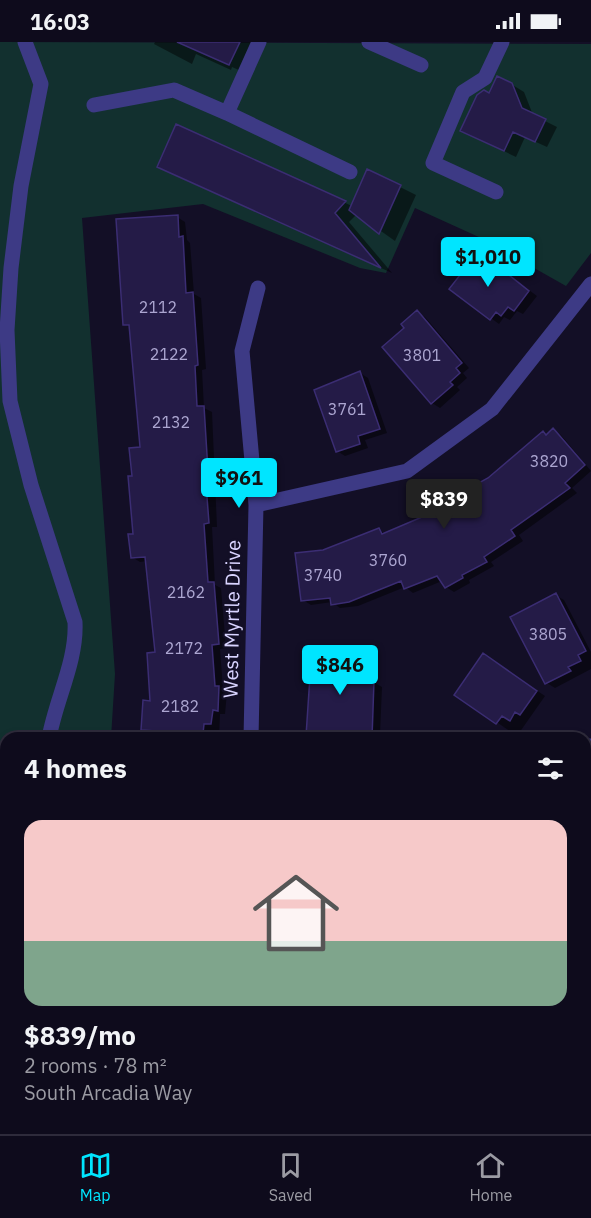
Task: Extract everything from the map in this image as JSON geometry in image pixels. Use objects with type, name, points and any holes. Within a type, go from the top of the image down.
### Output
[{"type":"street","points":[[25,42],[41,84],[21,186],[11,268],[7,330],[10,401],[31,485],[75,622],[76,644],[53,714],[50,732]]},
{"type":"street","points":[[227,113],[260,42]]},
{"type":"street","points":[[369,42],[420,65]]},
{"type":"street","points":[[496,192],[433,163],[463,92],[485,78],[502,42]]},
{"type":"street","points":[[94,105],[174,90],[350,172]]},
{"type":"street","points":[[256,505],[407,471],[492,409],[591,284]]},
{"type":"street","name":"West Myrtle Drive","points":[[251,732],[256,505],[242,351],[258,288]]},
{"type":"green space","points":[[0,42],[591,44],[591,253],[566,286],[481,238],[415,208],[386,273],[360,268],[203,204],[82,218],[115,674],[111,732],[0,732]]},
{"type":"building","points":[[177,42],[240,42],[229,65]]},
{"type":"building","points":[[497,76],[512,83],[522,108],[546,119],[535,142],[513,132],[504,151],[460,131],[477,95],[484,90],[489,93]]},
{"type":"building","points":[[176,124],[346,201],[335,213],[381,268],[157,167]]},
{"type":"building","points":[[367,169],[401,185],[379,234],[349,210]]},
{"type":"building","points":[[178,215],[179,237],[183,236],[186,293],[193,292],[198,365],[195,366],[197,406],[204,406],[208,471],[205,471],[209,523],[204,524],[208,582],[214,582],[219,644],[212,645],[215,686],[219,686],[218,711],[213,710],[211,724],[204,724],[203,732],[141,730],[143,700],[150,701],[147,653],[155,652],[145,557],[131,558],[128,534],[133,534],[128,476],[132,476],[129,448],[140,447],[129,325],[123,325],[116,219]]},
{"type":"building","points":[[479,251],[529,291],[514,311],[508,307],[501,316],[496,312],[490,320],[449,289]]},
{"type":"building","points":[[417,310],[462,363],[456,368],[460,373],[450,382],[453,385],[431,404],[382,347],[404,328],[401,324]]},
{"type":"building","points":[[360,371],[380,429],[358,436],[360,444],[336,452],[314,390]]},
{"type":"building","points":[[553,428],[585,465],[565,483],[570,488],[511,530],[515,536],[484,557],[487,562],[462,575],[463,578],[445,588],[437,576],[404,589],[401,581],[349,602],[331,605],[330,598],[301,601],[295,553],[323,550],[379,528],[382,534],[429,514],[428,511],[488,478],[543,431],[546,435]]},
{"type":"building","points":[[556,593],[586,651],[578,655],[581,661],[568,667],[571,671],[545,684],[510,617]]},
{"type":"building","points":[[320,650],[368,652],[367,680],[374,681],[372,732],[306,732],[311,661],[320,662]]},
{"type":"building","points":[[483,653],[537,691],[520,715],[515,712],[510,721],[502,716],[496,724],[454,695]]}]
